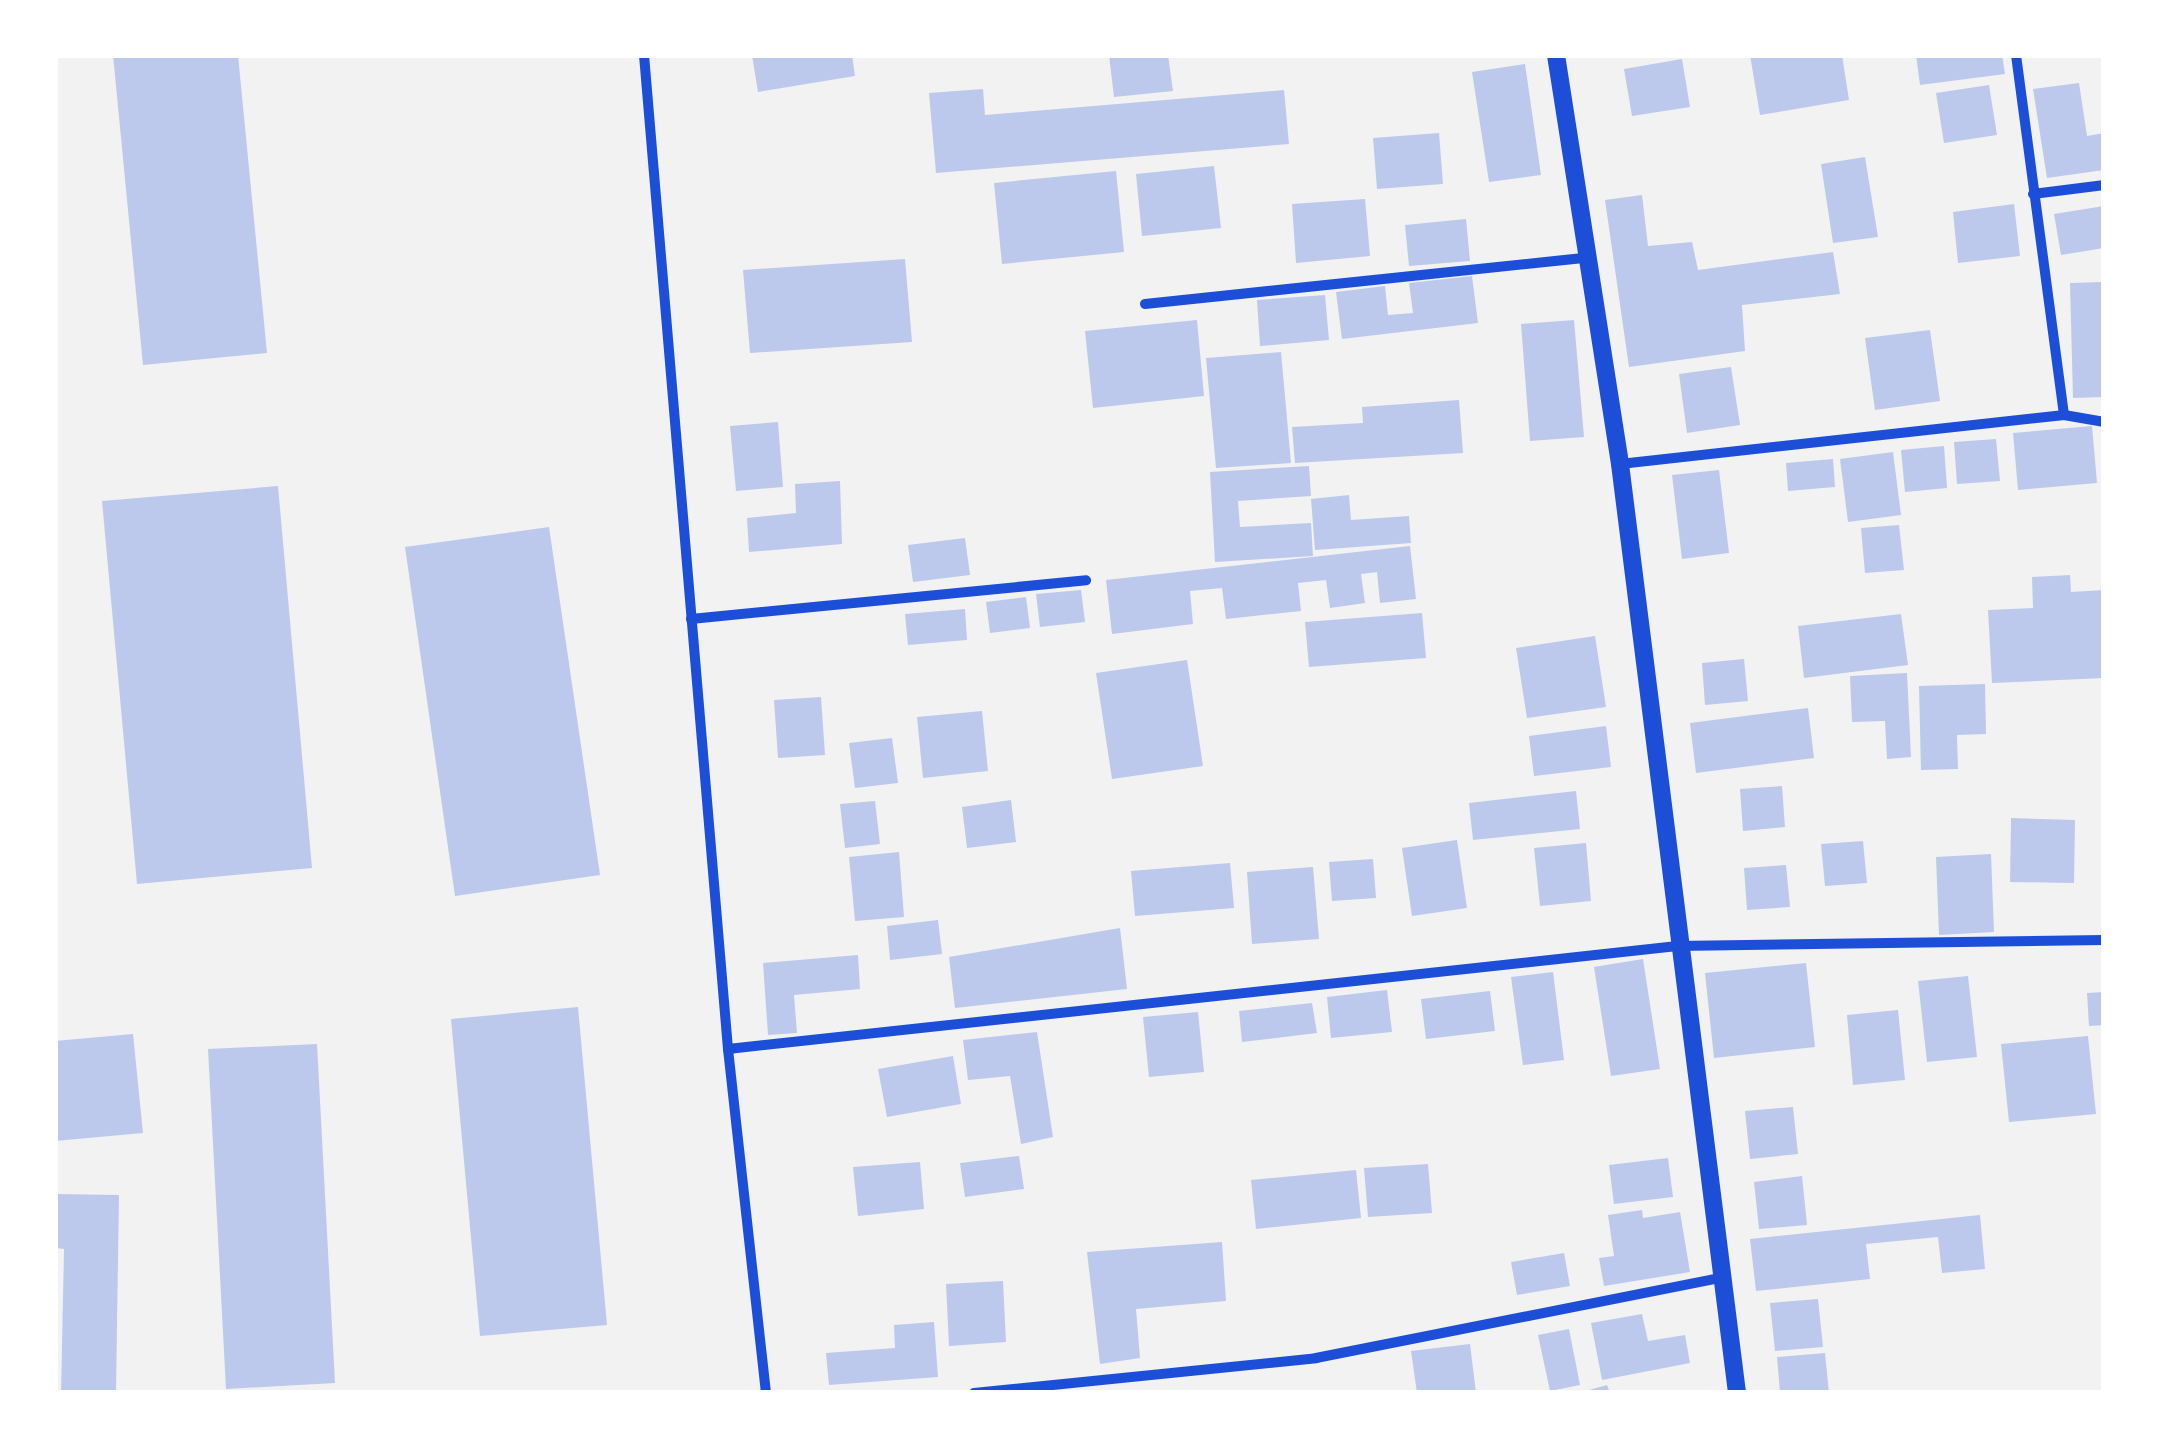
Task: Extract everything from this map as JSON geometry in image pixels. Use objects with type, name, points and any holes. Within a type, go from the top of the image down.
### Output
[{"type":"street","points":[[644,55],[728,1049],[766,1393]]},
{"type":"street","points":[[1556,55],[1584,258],[1620,464],[1677,946],[1737,1393]]},
{"type":"street","points":[[2016,55],[2064,416]]},
{"type":"street","points":[[2033,194],[2104,185]]},
{"type":"street","points":[[1144,304],[1584,258]]},
{"type":"street","points":[[1620,464],[2064,416],[2104,422]]},
{"type":"street","points":[[691,618],[1086,580]]},
{"type":"street","points":[[728,1049],[1677,946],[2104,940]]},
{"type":"street","points":[[974,1393],[1316,1358],[1719,1278]]},
{"type":"building","points":[[113,55],[238,55],[267,353],[143,365]]},
{"type":"building","points":[[752,55],[852,55],[855,76],[758,92]]},
{"type":"building","points":[[1109,55],[1168,55],[1173,91],[1114,97]]},
{"type":"building","points":[[1750,55],[1842,55],[1849,100],[1760,115]]},
{"type":"building","points":[[1916,55],[2002,55],[2005,74],[1920,85]]},
{"type":"building","points":[[1682,59],[1690,107],[1632,116],[1624,69]]},
{"type":"building","points":[[1525,64],[1541,175],[1489,182],[1472,72]]},
{"type":"building","points":[[2079,83],[2087,136],[2104,133],[2104,170],[2047,178],[2033,89]]},
{"type":"building","points":[[1989,85],[1997,135],[1944,143],[1936,93]]},
{"type":"building","points":[[983,89],[985,115],[1284,90],[1289,144],[936,173],[929,93]]},
{"type":"building","points":[[1439,133],[1443,184],[1377,189],[1373,138]]},
{"type":"building","points":[[1865,157],[1878,237],[1833,243],[1821,164]]},
{"type":"building","points":[[1214,166],[1221,228],[1142,236],[1136,174]]},
{"type":"building","points":[[1116,171],[1124,252],[1002,264],[994,183]]},
{"type":"building","points":[[1642,195],[1648,246],[1692,242],[1698,270],[1833,252],[1840,294],[1742,305],[1745,351],[1629,367],[1605,200]]},
{"type":"building","points":[[1365,199],[1370,256],[1296,263],[1292,204]]},
{"type":"building","points":[[2014,204],[2020,256],[1958,263],[1953,212]]},
{"type":"building","points":[[2104,206],[2104,248],[2061,255],[2054,214]]},
{"type":"building","points":[[1466,219],[1470,261],[1409,266],[1405,225]]},
{"type":"building","points":[[905,259],[912,342],[750,353],[743,270]]},
{"type":"building","points":[[1472,276],[1478,323],[1342,339],[1336,292],[1385,286],[1388,315],[1413,313],[1409,283]]},
{"type":"building","points":[[2104,282],[2104,397],[2073,398],[2070,283]]},
{"type":"building","points":[[1325,295],[1329,340],[1260,346],[1257,300]]},
{"type":"building","points":[[1197,320],[1204,396],[1093,408],[1085,331]]},
{"type":"building","points":[[1574,320],[1584,437],[1530,441],[1521,324]]},
{"type":"building","points":[[1930,330],[1940,401],[1875,410],[1865,338]]},
{"type":"building","points":[[1281,352],[1291,463],[1216,468],[1206,358]]},
{"type":"building","points":[[1731,367],[1740,425],[1687,433],[1679,374]]},
{"type":"building","points":[[1459,400],[1463,453],[1295,463],[1292,427],[1363,423],[1362,407]]},
{"type":"building","points":[[778,422],[783,487],[736,491],[730,426]]},
{"type":"building","points":[[2092,426],[2097,483],[2018,490],[2013,433]]},
{"type":"building","points":[[1996,439],[2000,481],[1957,484],[1954,442]]},
{"type":"building","points":[[1944,446],[1947,488],[1905,492],[1901,450]]},
{"type":"building","points":[[1893,452],[1901,515],[1848,522],[1840,459]]},
{"type":"building","points":[[1833,459],[1835,487],[1788,491],[1786,463]]},
{"type":"building","points":[[1309,466],[1311,496],[1238,501],[1240,527],[1311,523],[1313,556],[1215,562],[1210,472]]},
{"type":"building","points":[[1719,470],[1729,553],[1682,559],[1672,475]]},
{"type":"building","points":[[840,481],[842,544],[749,552],[747,518],[796,513],[795,484]]},
{"type":"building","points":[[278,486],[312,868],[137,884],[102,501]]},
{"type":"building","points":[[1349,495],[1351,520],[1409,516],[1411,543],[1315,550],[1311,499]]},
{"type":"building","points":[[1899,525],[1904,570],[1865,573],[1861,528]]},
{"type":"building","points":[[549,527],[600,875],[455,896],[405,547]]},
{"type":"building","points":[[965,538],[970,575],[913,582],[908,545]]},
{"type":"building","points":[[1410,546],[1416,599],[1380,603],[1377,572],[1361,574],[1365,603],[1330,608],[1326,580],[1298,583],[1301,611],[1226,619],[1222,588],[1190,591],[1193,624],[1112,634],[1106,580]]},
{"type":"building","points":[[2070,575],[2071,592],[2104,590],[2104,678],[1992,683],[1988,610],[2033,608],[2032,577]]},
{"type":"building","points":[[1081,590],[1085,622],[1040,627],[1036,594]]},
{"type":"building","points":[[1026,597],[1030,628],[990,633],[986,602]]},
{"type":"building","points":[[965,609],[967,640],[908,645],[905,614]]},
{"type":"building","points":[[1422,613],[1426,658],[1309,667],[1305,622]]},
{"type":"building","points":[[1901,614],[1908,665],[1804,678],[1798,626]]},
{"type":"building","points":[[1595,636],[1606,707],[1527,718],[1516,648]]},
{"type":"building","points":[[1744,659],[1748,701],[1705,705],[1702,663]]},
{"type":"building","points":[[1187,660],[1203,766],[1112,779],[1096,673]]},
{"type":"building","points":[[1907,673],[1911,757],[1887,759],[1885,721],[1852,722],[1850,676]]},
{"type":"building","points":[[1985,684],[1986,734],[1957,735],[1958,769],[1921,770],[1919,686]]},
{"type":"building","points":[[821,697],[825,755],[778,758],[774,700]]},
{"type":"building","points":[[1808,708],[1814,758],[1696,773],[1690,723]]},
{"type":"building","points":[[982,711],[988,771],[923,778],[917,717]]},
{"type":"building","points":[[1606,726],[1611,767],[1534,776],[1529,736]]},
{"type":"building","points":[[892,738],[898,783],[855,788],[849,743]]},
{"type":"building","points":[[1782,786],[1785,827],[1743,831],[1740,789]]},
{"type":"building","points":[[1576,791],[1580,829],[1473,840],[1469,803]]},
{"type":"building","points":[[1011,800],[1016,842],[967,848],[962,807]]},
{"type":"building","points":[[875,801],[880,844],[845,848],[840,804]]},
{"type":"building","points":[[2011,818],[2075,820],[2074,883],[2010,882]]},
{"type":"building","points":[[1457,840],[1467,908],[1412,916],[1402,848]]},
{"type":"building","points":[[1863,841],[1867,883],[1825,886],[1821,844]]},
{"type":"building","points":[[1586,843],[1591,901],[1540,906],[1534,848]]},
{"type":"building","points":[[899,852],[904,917],[855,921],[849,857]]},
{"type":"building","points":[[1991,854],[1994,932],[1939,935],[1936,857]]},
{"type":"building","points":[[1373,859],[1376,898],[1332,901],[1329,862]]},
{"type":"building","points":[[1230,863],[1234,908],[1135,916],[1131,871]]},
{"type":"building","points":[[1786,865],[1790,907],[1747,910],[1744,868]]},
{"type":"building","points":[[1313,867],[1319,939],[1252,944],[1247,872]]},
{"type":"building","points":[[938,920],[942,954],[890,960],[887,926]]},
{"type":"building","points":[[1120,928],[1127,989],[955,1008],[949,957]]},
{"type":"building","points":[[858,955],[860,989],[794,995],[797,1033],[768,1035],[763,963]]},
{"type":"building","points":[[1643,959],[1660,1069],[1611,1076],[1594,967]]},
{"type":"building","points":[[1806,963],[1815,1047],[1714,1058],[1705,973]]},
{"type":"building","points":[[1553,972],[1564,1060],[1523,1065],[1511,977]]},
{"type":"building","points":[[1968,976],[1977,1057],[1927,1062],[1918,981]]},
{"type":"building","points":[[1387,990],[1392,1032],[1331,1038],[1327,997]]},
{"type":"building","points":[[1490,991],[1495,1031],[1426,1039],[1421,999]]},
{"type":"building","points":[[2104,992],[2104,1025],[2089,1026],[2087,993]]},
{"type":"building","points":[[1312,1003],[1317,1033],[1242,1042],[1239,1011]]},
{"type":"building","points":[[578,1007],[607,1325],[480,1336],[451,1019]]},
{"type":"building","points":[[1898,1010],[1905,1080],[1853,1085],[1847,1015]]},
{"type":"building","points":[[1198,1012],[1204,1072],[1149,1077],[1143,1017]]},
{"type":"building","points":[[1037,1032],[1053,1137],[1021,1144],[1010,1076],[968,1080],[963,1040]]},
{"type":"building","points":[[133,1034],[143,1133],[55,1141],[55,1041]]},
{"type":"building","points":[[2088,1036],[2096,1114],[2009,1122],[2001,1044]]},
{"type":"building","points":[[317,1044],[335,1383],[226,1389],[208,1049]]},
{"type":"building","points":[[953,1056],[961,1104],[887,1117],[878,1069]]},
{"type":"building","points":[[1793,1107],[1798,1154],[1750,1159],[1745,1111]]},
{"type":"building","points":[[1019,1156],[1024,1189],[965,1197],[960,1163]]},
{"type":"building","points":[[1668,1158],[1673,1197],[1614,1204],[1609,1165]]},
{"type":"building","points":[[920,1162],[924,1209],[858,1216],[853,1167]]},
{"type":"building","points":[[1428,1164],[1432,1213],[1368,1217],[1364,1168]]},
{"type":"building","points":[[1356,1170],[1361,1218],[1256,1229],[1251,1180]]},
{"type":"building","points":[[1802,1176],[1807,1225],[1759,1229],[1754,1182]]},
{"type":"building","points":[[55,1194],[119,1195],[116,1393],[61,1393],[64,1249],[55,1248]]},
{"type":"building","points":[[1642,1210],[1643,1218],[1680,1212],[1690,1272],[1604,1286],[1599,1258],[1614,1256],[1608,1215]]},
{"type":"building","points":[[1980,1215],[1985,1269],[1942,1273],[1938,1237],[1866,1244],[1870,1279],[1756,1291],[1750,1239]]},
{"type":"building","points":[[1222,1242],[1226,1301],[1136,1309],[1140,1358],[1100,1364],[1087,1252]]},
{"type":"building","points":[[1564,1253],[1570,1286],[1517,1295],[1511,1262]]},
{"type":"building","points":[[1003,1281],[1006,1342],[949,1346],[946,1284]]},
{"type":"building","points":[[1818,1299],[1823,1347],[1775,1351],[1770,1303]]},
{"type":"building","points":[[1642,1314],[1648,1341],[1685,1335],[1690,1363],[1602,1380],[1591,1323]]},
{"type":"building","points":[[934,1322],[938,1377],[829,1385],[826,1353],[895,1348],[894,1325]]},
{"type":"building","points":[[1569,1329],[1580,1385],[1550,1391],[1538,1335]]},
{"type":"building","points":[[1470,1344],[1476,1393],[1417,1393],[1411,1351]]},
{"type":"building","points":[[1825,1353],[1829,1393],[1780,1393],[1777,1357]]},
{"type":"building","points":[[1607,1385],[1610,1393],[1582,1393],[1582,1392]]}]
